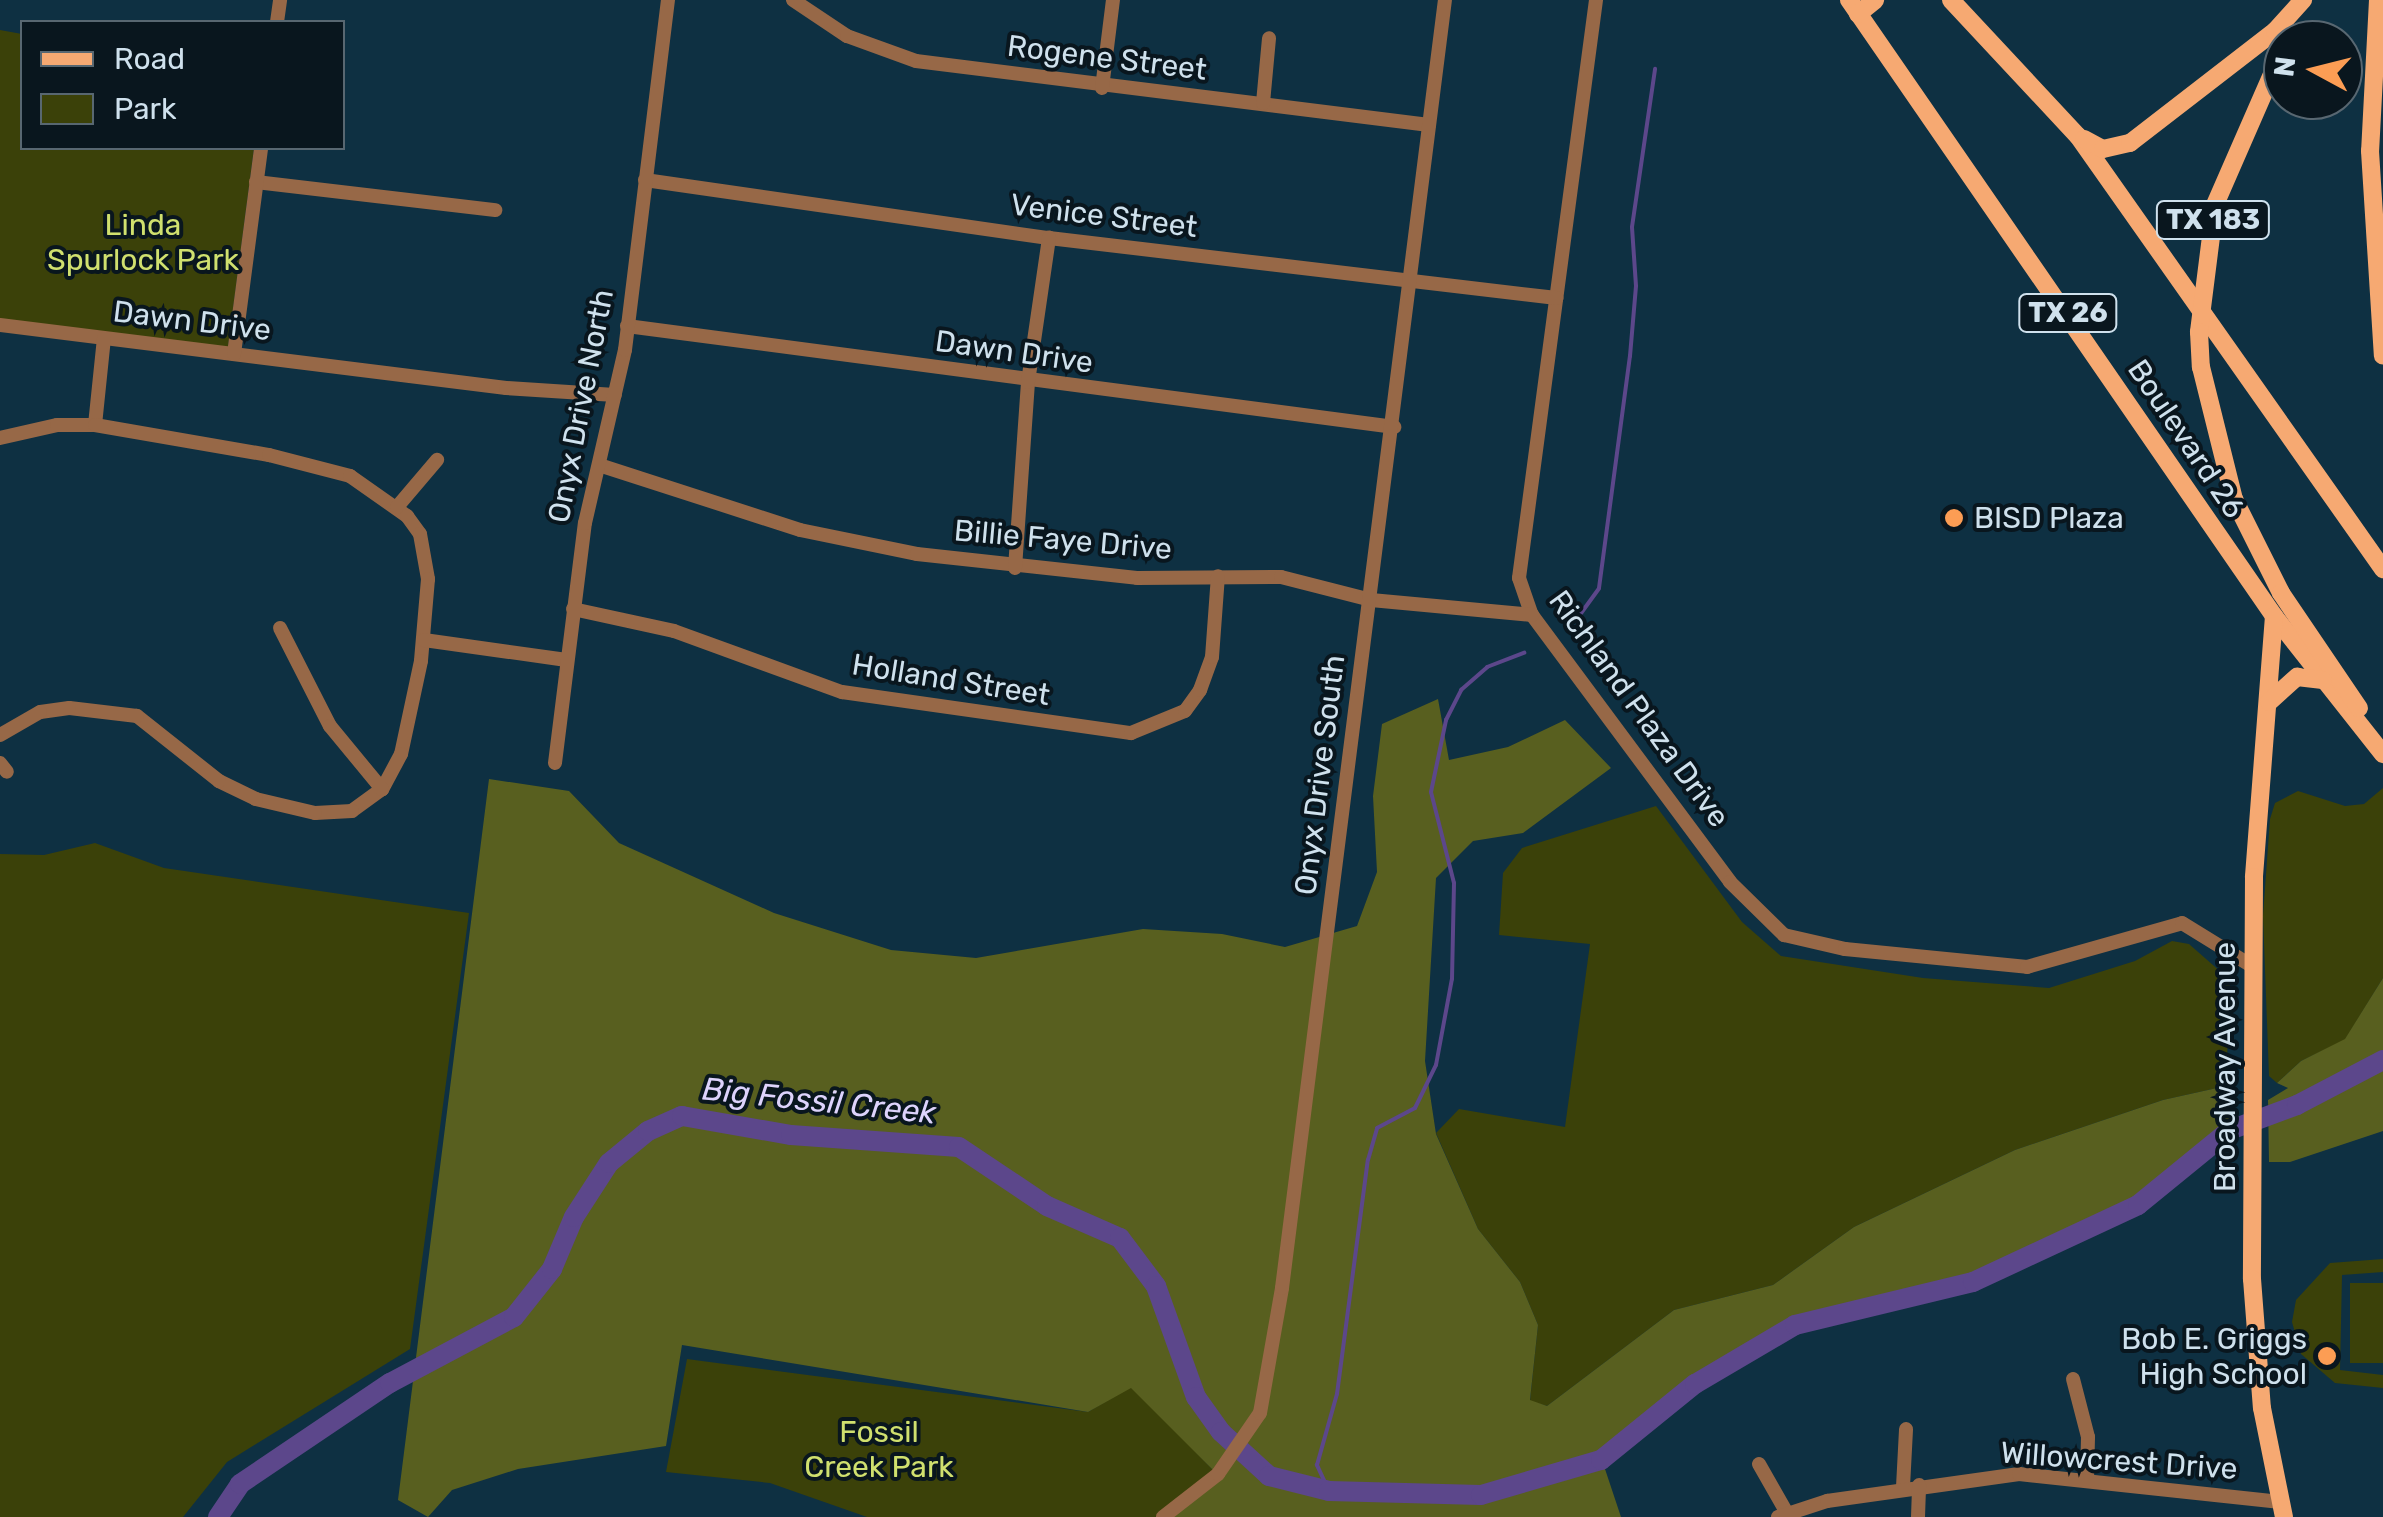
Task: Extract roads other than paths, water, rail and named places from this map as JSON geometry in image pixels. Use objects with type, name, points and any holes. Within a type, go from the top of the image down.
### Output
[{"type":"main road","points":[[1854,7],[1875,0]]},
{"type":"main road","points":[[1951,0],[2078,136],[2383,569]]},
{"type":"main road","points":[[2078,136],[2103,148],[2130,143],[2275,31],[2305,0]]},
{"type":"main road","points":[[2378,0],[2371,227],[2383,356]]},
{"type":"main road","name":"Boulevard 26","points":[[1854,7],[2274,616],[2383,754]]},
{"type":"main road","name":"TX 183","points":[[2263,95],[2216,206],[2200,332],[2206,404],[2234,500],[2281,592],[2383,742]]},
{"type":"main road","name":"Broadway Avenue","points":[[2274,616],[2252,966],[2252,1090],[2256,1353],[2282,1509]]},
{"type":"main road","points":[[2270,702],[2297,677],[2323,680]]},
{"type":"street","name":"Onyx Drive North","points":[[555,762],[573,608],[628,326],[668,0]]},
{"type":"street","name":"Rogene Street","points":[[793,0],[847,36],[916,62],[1102,88],[1263,103],[1429,125]]},
{"type":"street","points":[[1102,88],[1113,0]]},
{"type":"street","name":"Onyx Drive South","points":[[1163,1517],[1218,1474],[1260,1413],[1282,1288],[1394,428],[1407,282],[1445,0]]},
{"type":"street","name":"Richland Plaza Drive","points":[[1596,0],[1519,578],[1532,615],[1730,882],[1784,935],[1845,950],[2028,967],[2182,923],[2252,966]]},
{"type":"street","points":[[1263,103],[1269,38]]},
{"type":"street","points":[[234,354],[261,150]]},
{"type":"street","name":"Venice Street","points":[[646,180],[1049,238],[1556,298]]},
{"type":"street","points":[[256,182],[495,210]]},
{"type":"street","points":[[1016,568],[1028,382],[1049,238]]},
{"type":"street","name":"Dawn Drive","points":[[0,325],[616,395]]},
{"type":"street","name":"Dawn Drive","points":[[628,326],[1394,428]]},
{"type":"street","points":[[96,425],[104,338]]},
{"type":"street","points":[[0,438],[57,425],[96,425],[303,462],[350,476],[397,507],[420,534],[426,566],[424,640],[401,754],[382,789],[352,810],[276,806],[219,780],[150,722],[95,709],[40,712],[0,734]]},
{"type":"street","points":[[397,507],[437,460]]},
{"type":"street","name":"Billie Faye Drive","points":[[598,465],[800,530],[1016,568],[1148,578],[1282,577],[1370,600],[1532,615]]},
{"type":"street","name":"Holland Street","points":[[573,608],[674,631],[842,692],[1132,733],[1184,711],[1200,690],[1212,657],[1218,576]]},
{"type":"street","points":[[280,628],[330,726],[382,789]]},
{"type":"street","points":[[424,640],[567,660]]},
{"type":"street","points":[[2072,1379],[2088,1437],[2087,1480]]},
{"type":"street","points":[[1903,1488],[1906,1429]]},
{"type":"street","points":[[1759,1464],[1782,1515]]},
{"type":"street","name":"Willowcrest Drive","points":[[1782,1515],[1903,1488],[2019,1474],[2087,1480],[2282,1509]]},
{"type":"street","points":[[1918,1517],[1919,1486]]},
{"type":"waterway","points":[[1579,616],[1599,588],[1630,356],[1636,286],[1632,227],[1655,69]]},
{"type":"waterway","points":[[1329,1491],[1317,1465],[1337,1394],[1368,1160],[1377,1128],[1415,1108],[1436,1065],[1452,979],[1454,883],[1431,792],[1446,720],[1461,690],[1487,667],[1524,653]]},
{"type":"waterway","name":"Big Fossil Creek","points":[[218,1517],[240,1484],[390,1383],[514,1317],[552,1269],[574,1217],[609,1163],[648,1131],[682,1116],[791,1135],[959,1147],[1047,1206],[1120,1238],[1156,1286],[1196,1397],[1221,1432],[1269,1476],[1329,1491],[1481,1495],[1601,1460],[1695,1384],[1795,1325],[1973,1282],[2138,1205],[2230,1130],[2297,1105],[2383,1060]]},
{"type":"place","name":"BISD Plaza","points":[[1954,518]]},
{"type":"place","name":"Bob E. Griggs High School","points":[[2327,1356]]},
{"type":"park label","name":"Linda Spurlock Park","points":[[143,242]]},
{"type":"park label","name":"Fossil Creek Park","points":[[879,1449]]}]
